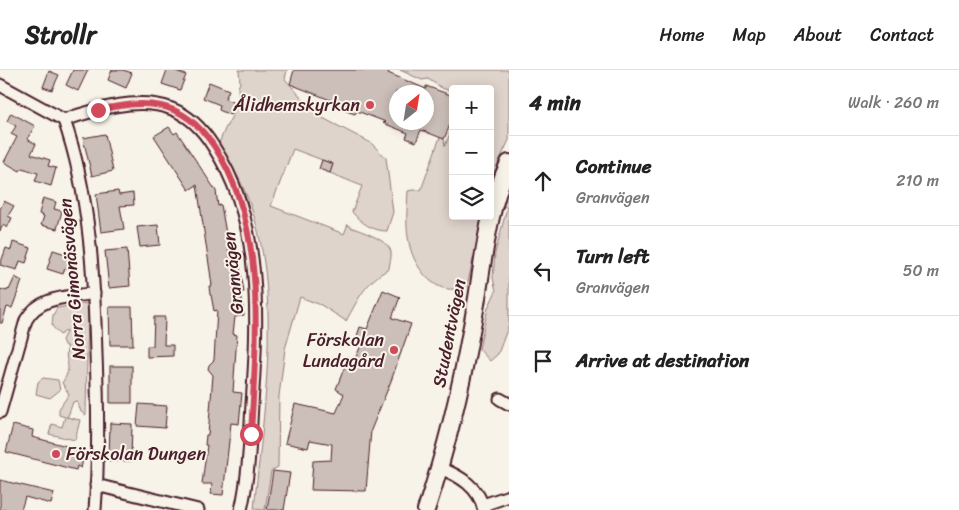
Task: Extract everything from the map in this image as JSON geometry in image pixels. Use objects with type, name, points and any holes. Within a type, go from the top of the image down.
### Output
[{"type":"street","points":[[0,85],[64,120]]},
{"type":"street","name":"Granvägen","points":[[64,120],[123,105],[160,105],[181,113],[198,126],[228,169],[243,212],[247,230],[253,277],[255,314],[256,347],[251,434],[241,510]]},
{"type":"street","name":"Norra Gimonäsvägen","points":[[64,120],[73,148],[83,194],[94,293],[98,397],[94,510]]},
{"type":"street","name":"Studentvägen","points":[[426,510],[451,428],[466,358],[490,222],[502,179],[509,163]]},
{"type":"street","points":[[0,412],[26,320],[30,312],[46,301],[94,293]]},
{"type":"street","points":[[440,468],[463,479],[477,494],[483,508],[509,496]]},
{"type":"street","points":[[96,485],[198,510]]},
{"type":"shaded area","points":[[239,70],[287,70],[285,79],[317,115],[371,143],[386,158],[393,212],[387,231],[377,230],[368,226],[352,212],[362,186],[330,173],[333,164],[293,149],[271,206],[344,234],[348,224],[350,227],[380,240],[389,248],[391,256],[389,269],[368,285],[346,321],[321,305],[300,297],[285,349],[279,396],[278,467],[271,471],[265,510],[254,509],[263,427],[268,340],[267,296],[263,253],[253,214],[238,177],[231,166],[216,150],[239,103]]},
{"type":"shaded area","points":[[400,70],[509,70],[509,140],[494,172],[494,85],[449,85],[449,91],[428,79],[422,80]]},
{"type":"shaded area","points":[[449,136],[449,220],[482,220],[467,286],[455,289],[447,289],[432,282],[420,269],[412,254],[407,233],[408,191],[421,190],[440,137],[444,139],[445,146]]},
{"type":"shaded area","points":[[509,182],[509,324],[498,354],[490,361],[479,349],[488,308],[496,291],[493,278],[495,253],[507,208],[501,204]]},
{"type":"shaded area","points":[[88,303],[86,415],[81,412],[77,401],[73,402],[66,417],[80,420],[75,440],[49,434],[52,424],[62,427],[65,417],[59,415],[59,409],[69,394],[62,383],[68,371],[66,356],[68,347],[64,345],[62,340],[67,330],[60,335],[52,326],[53,315],[57,308]]},
{"type":"shaded area","points":[[43,378],[58,380],[60,390],[50,398],[36,394],[38,382]]},
{"type":"building","points":[[73,70],[88,70],[78,91],[66,85]]},
{"type":"building","points":[[112,70],[123,70],[132,73],[126,88],[108,80]]},
{"type":"building","points":[[167,70],[173,70],[186,75],[180,90],[162,84]]},
{"type":"building","name":"Ålidhemskyrkan","points":[[294,70],[389,70],[388,73],[416,85],[389,85],[389,125],[383,123],[386,122],[357,111],[355,114],[346,111],[348,107],[290,84]]},
{"type":"building","points":[[49,71],[59,75],[52,90],[43,87]]},
{"type":"building","points":[[209,82],[229,90],[225,99],[235,103],[230,115],[219,110],[220,105],[203,98]]},
{"type":"building","name":"Ålidhemskyrkan","points":[[434,89],[449,95],[449,127],[444,139],[421,130],[434,130]]},
{"type":"building","points":[[11,113],[35,126],[27,139],[36,144],[31,154],[50,160],[48,166],[56,168],[51,186],[35,181],[38,173],[22,168],[20,171],[4,162],[17,137],[11,134],[16,126],[7,121]]},
{"type":"building","points":[[169,127],[174,134],[177,132],[216,191],[218,206],[221,205],[231,262],[239,261],[244,292],[241,292],[244,315],[235,317],[233,334],[237,335],[233,392],[242,393],[239,424],[231,423],[223,495],[211,494],[212,484],[202,484],[213,375],[208,369],[214,360],[217,310],[214,311],[210,295],[209,286],[212,286],[197,185],[189,190],[154,136]]},
{"type":"building","name":"Ålidhemskyrkan","points":[[400,130],[421,130],[416,142],[406,138],[408,133]]},
{"type":"building","points":[[105,134],[113,171],[92,176],[83,138]]},
{"type":"building","points":[[322,160],[333,164],[330,173],[319,169]]},
{"type":"building","points":[[118,191],[119,195],[133,193],[134,205],[120,206],[124,229],[101,232],[96,194]]},
{"type":"building","points":[[43,198],[56,202],[54,209],[62,211],[57,229],[41,225],[44,216],[39,214]]},
{"type":"building","points":[[4,201],[14,206],[8,216],[12,218],[7,228],[3,225],[0,231],[0,209]]},
{"type":"building","points":[[158,225],[160,245],[140,247],[137,227]]},
{"type":"building","points":[[13,242],[31,248],[26,263],[20,261],[17,270],[0,265],[6,248],[11,250]]},
{"type":"building","points":[[127,249],[130,286],[109,288],[105,251]]},
{"type":"building","points":[[53,250],[69,255],[68,259],[72,261],[69,269],[65,268],[63,274],[47,269]]},
{"type":"building","points":[[15,277],[22,281],[12,308],[7,307],[2,323],[0,323],[0,289],[9,290]]},
{"type":"building","points":[[383,290],[400,297],[392,318],[411,324],[371,430],[366,491],[311,490],[313,461],[331,460],[332,444],[310,440],[308,448],[285,443],[295,404],[336,413],[344,394],[336,389],[345,366],[351,368],[363,341],[357,336],[360,327],[367,329]]},
{"type":"building","points":[[109,307],[132,307],[133,345],[110,345]]},
{"type":"building","points":[[154,317],[165,317],[164,345],[173,345],[173,356],[147,357],[147,346],[153,346]]},
{"type":"building","points":[[110,366],[132,366],[132,403],[110,403]]},
{"type":"building","points":[[139,404],[167,406],[165,428],[137,426]]},
{"type":"building","points":[[110,423],[132,424],[131,461],[109,461]]},
{"type":"building","points":[[13,425],[33,430],[32,437],[82,450],[80,456],[84,456],[81,468],[77,466],[76,470],[6,452]]},
{"type":"building","points":[[273,471],[290,473],[284,510],[267,510]]},
{"type":"building","points":[[0,480],[54,493],[51,504],[25,497],[21,510],[0,510]]},
{"type":"place","name":"Ålidhemskyrkan","points":[[370,105]]},
{"type":"place","name":"Förskolan Lundagård","points":[[394,350]]},
{"type":"place","name":"Förskolan Dungen","points":[[56,454]]},
{"type":"route","points":[[98,110],[123,105],[148,104],[160,105],[181,113],[198,126],[228,169],[243,212],[253,277],[256,347],[251,434]]}]
